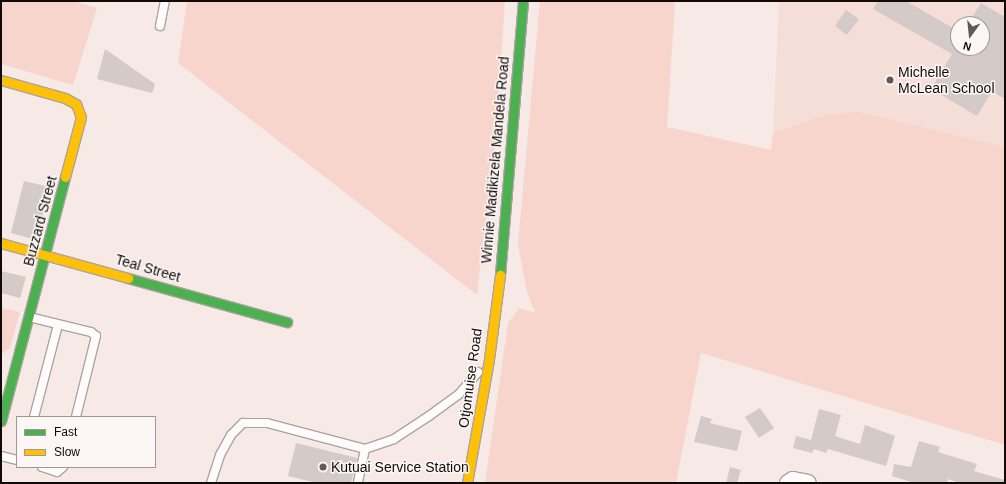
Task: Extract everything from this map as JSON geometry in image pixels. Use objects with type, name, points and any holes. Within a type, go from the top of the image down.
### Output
[{"type":"street","name":"Winnie Madikizela Mandela Road","points":[[492,322],[505,232],[523,1]]},
{"type":"street","name":"Buzzard Street","points":[[1,80],[65,98],[76,104],[81,117],[29,317],[6,375],[1,420]]},
{"type":"street","name":"Teal Street","points":[[1,243],[286,322]]},
{"type":"street","name":"Otjomuise Road","points":[[462,453],[478,372],[492,322]]},
{"type":"street","name":"Otjomuise Road","points":[[467,483],[489,359],[492,322]]},
{"type":"street","points":[[788,483],[793,480],[808,483]]},
{"type":"lane","points":[[160,26],[165,1]]},
{"type":"lane","points":[[29,317],[96,336],[76,416]]},
{"type":"lane","points":[[34,416],[58,325]]},
{"type":"lane","points":[[211,483],[220,455],[231,435],[243,423],[267,423],[365,449],[394,439],[429,416],[459,394],[478,372]]},
{"type":"lane","points":[[358,483],[365,449]]},
{"type":"lane","points":[[1,456],[16,460]]},
{"type":"lane","points":[[45,468],[57,472],[62,468]]},
{"type":"shaded area","points":[[1,1],[74,1],[97,8],[73,85],[1,64]]},
{"type":"shaded area","points":[[187,1],[505,1],[496,134],[477,295],[178,63]]},
{"type":"shaded area","points":[[540,1],[675,1],[667,127],[771,150],[773,132],[825,115],[860,112],[1005,147],[1005,445],[701,353],[676,483],[485,483],[508,323],[519,308],[535,313],[526,288],[518,244]]},
{"type":"shaded area","name":"Michelle McLean School","points":[[779,1],[1005,1],[1005,147],[860,112],[798,123],[773,132]]},
{"type":"shaded area","points":[[1,308],[20,312],[10,348],[1,354]]},
{"type":"building","points":[[878,1],[906,1],[950,26],[950,53],[873,9]]},
{"type":"building","points":[[981,3],[1005,17],[1005,99],[992,91],[977,116],[931,89],[951,56],[990,56],[990,16],[973,16]]},
{"type":"building","points":[[846,10],[859,19],[847,35],[835,26]]},
{"type":"building","points":[[105,49],[155,84],[152,93],[97,79]]},
{"type":"building","points":[[24,181],[50,187],[36,240],[11,233]]},
{"type":"building","points":[[1,271],[26,277],[20,298],[1,293]]},
{"type":"building","points":[[760,408],[774,428],[759,438],[745,417]]},
{"type":"building","points":[[819,409],[841,415],[835,436],[860,444],[865,425],[895,436],[886,466],[828,449],[826,453],[814,449],[812,453],[793,448],[796,436],[811,440]]},
{"type":"building","points":[[701,416],[712,419],[710,423],[742,431],[737,451],[694,442]]},
{"type":"building","points":[[919,441],[940,447],[938,452],[977,464],[974,471],[1005,480],[1005,483],[960,483],[948,479],[947,483],[914,483],[892,476],[894,464],[911,467]]},
{"type":"building","name":"Kutuai Service Station","points":[[296,443],[357,458],[351,483],[317,483],[288,476]]},
{"type":"building","points":[[730,467],[741,470],[737,483],[726,483]]},
{"type":"traffic: fast","points":[[500,275],[523,1]]},
{"type":"traffic: fast","points":[[1,421],[65,177]]},
{"type":"traffic: fast","points":[[128,278],[287,322]]},
{"type":"traffic: slow","points":[[1,80],[65,98],[76,104],[81,117],[65,177]]},
{"type":"traffic: slow","points":[[1,243],[128,278]]},
{"type":"traffic: slow","points":[[467,483],[489,359],[500,275]]},
{"type":"place","name":"Michelle McLean School","points":[[890,80]]},
{"type":"place","name":"Kutuai Service Station","points":[[323,467]]}]
